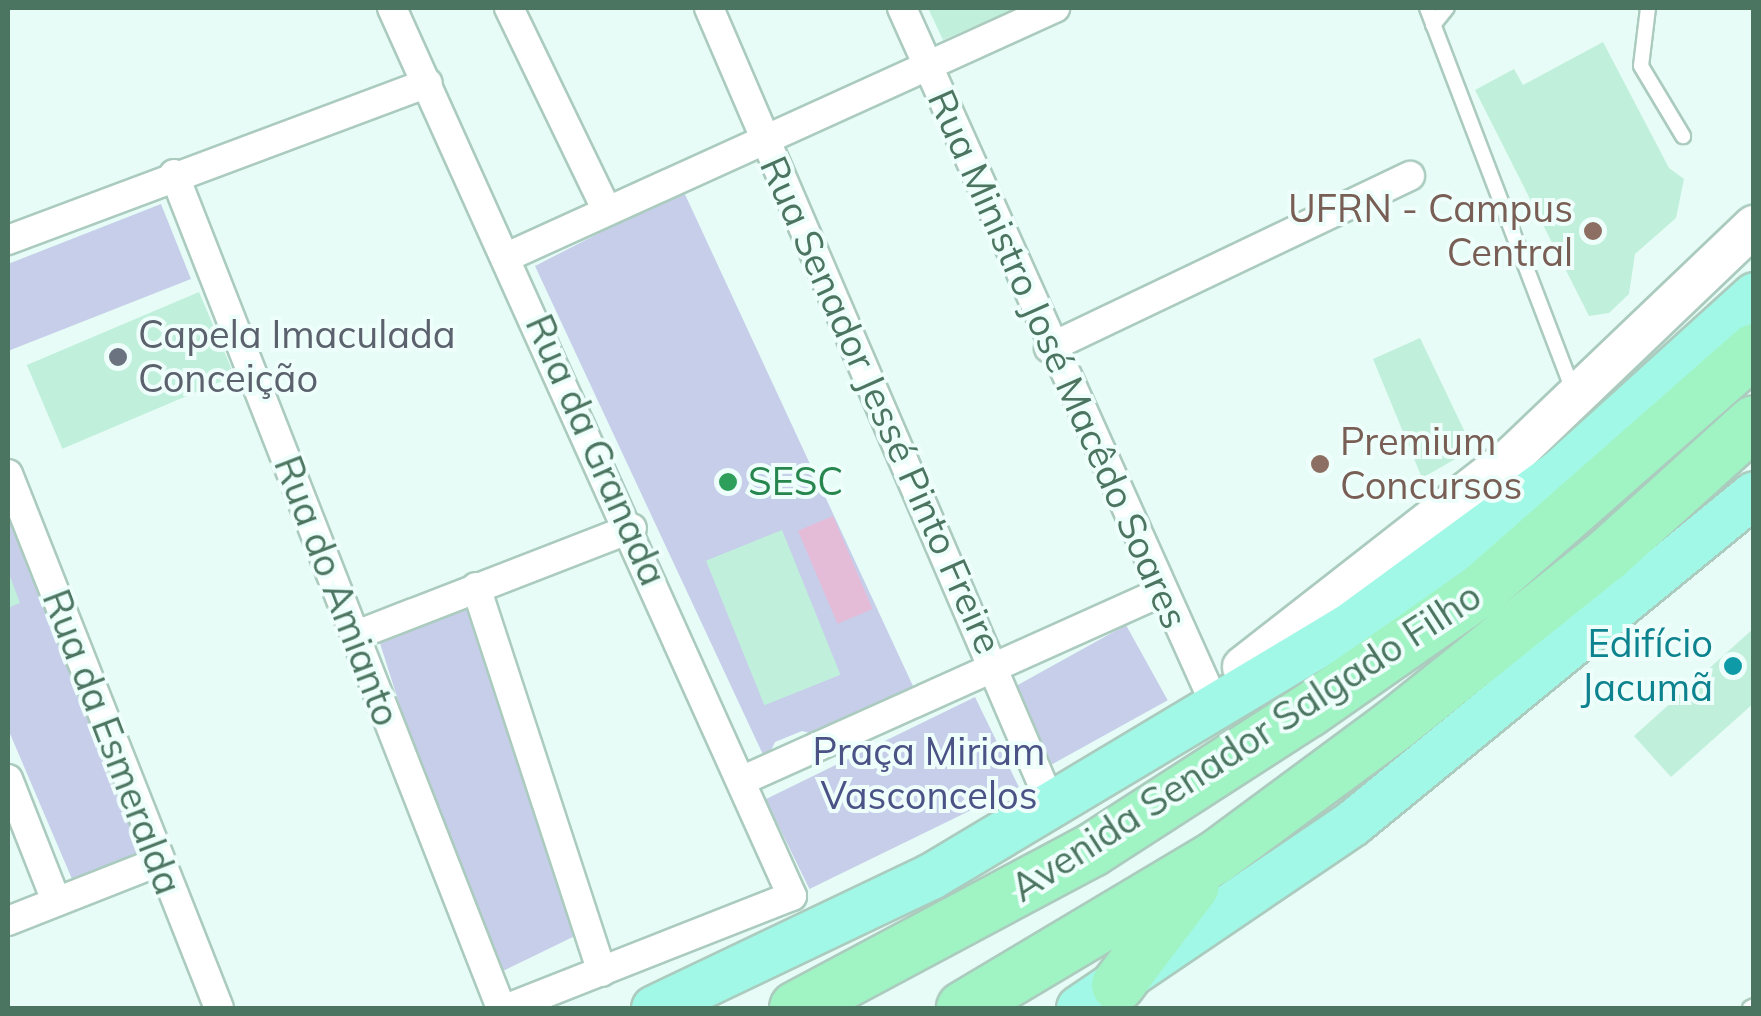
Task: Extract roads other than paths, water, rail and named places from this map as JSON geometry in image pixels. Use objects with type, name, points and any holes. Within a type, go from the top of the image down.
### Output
[{"type":"highway","name":"Avenida Senador Salgado Filho","points":[[796,1008],[1092,850],[1308,712],[1480,591],[1754,350]]},
{"type":"highway","name":"Avenida Senador Salgado Filho","points":[[963,1008],[1215,858],[1491,652],[1754,422]]},
{"type":"highway","points":[[1098,996],[1215,858]]},
{"type":"main road","points":[[1212,700],[1405,546],[1577,400],[1754,226]]},
{"type":"main road","name":"Avenida Senador Salgado Filho","points":[[654,1008],[931,876],[1170,732],[1212,700],[1454,556],[1558,474],[1754,294]]},
{"type":"main road","points":[[1098,996],[1352,823],[1754,494]]},
{"type":"street","name":"Rua da Granada","points":[[392,8],[632,528],[792,896],[602,972]]},
{"type":"street","points":[[509,8],[608,211]]},
{"type":"street","name":"Rua Senador Jessé Pinto Freire","points":[[709,8],[996,670],[1050,804]]},
{"type":"street","name":"Rua Ministro José Macêdo Soares","points":[[902,8],[1049,348],[1212,700]]},
{"type":"street","points":[[509,256],[1056,8]]},
{"type":"street","points":[[8,240],[174,174],[428,83]]},
{"type":"street","name":"Rua do Amianto","points":[[174,174],[504,1008]]},
{"type":"street","points":[[1049,348],[1410,176]]},
{"type":"street","name":"Rua da Esmeralda","points":[[8,474],[158,862],[219,1008]]},
{"type":"street","points":[[354,636],[632,528]]},
{"type":"street","points":[[476,587],[602,972],[504,1008]]},
{"type":"street","points":[[741,782],[1162,592]]},
{"type":"street","points":[[8,779],[56,901]]},
{"type":"street","points":[[8,921],[158,862]]},
{"type":"lane","points":[[1426,8],[1577,400]]},
{"type":"lane","points":[[1432,24],[1446,8]]},
{"type":"lane","points":[[1648,8],[1641,66],[1683,136]]},
{"type":"place","name":"UFRN - Campus Central","points":[[1593,231]]},
{"type":"place","name":"Capela Imaculada Conceição","points":[[118,357]]},
{"type":"place","name":"Premium Concursos","points":[[1320,464]]},
{"type":"place","name":"SESC","points":[[728,482]]},
{"type":"place","name":"Edifício Jacumã","points":[[1733,666]]},
{"type":"park label","name":"Praça Miriam Vasconcelos","points":[[929,774]]}]
